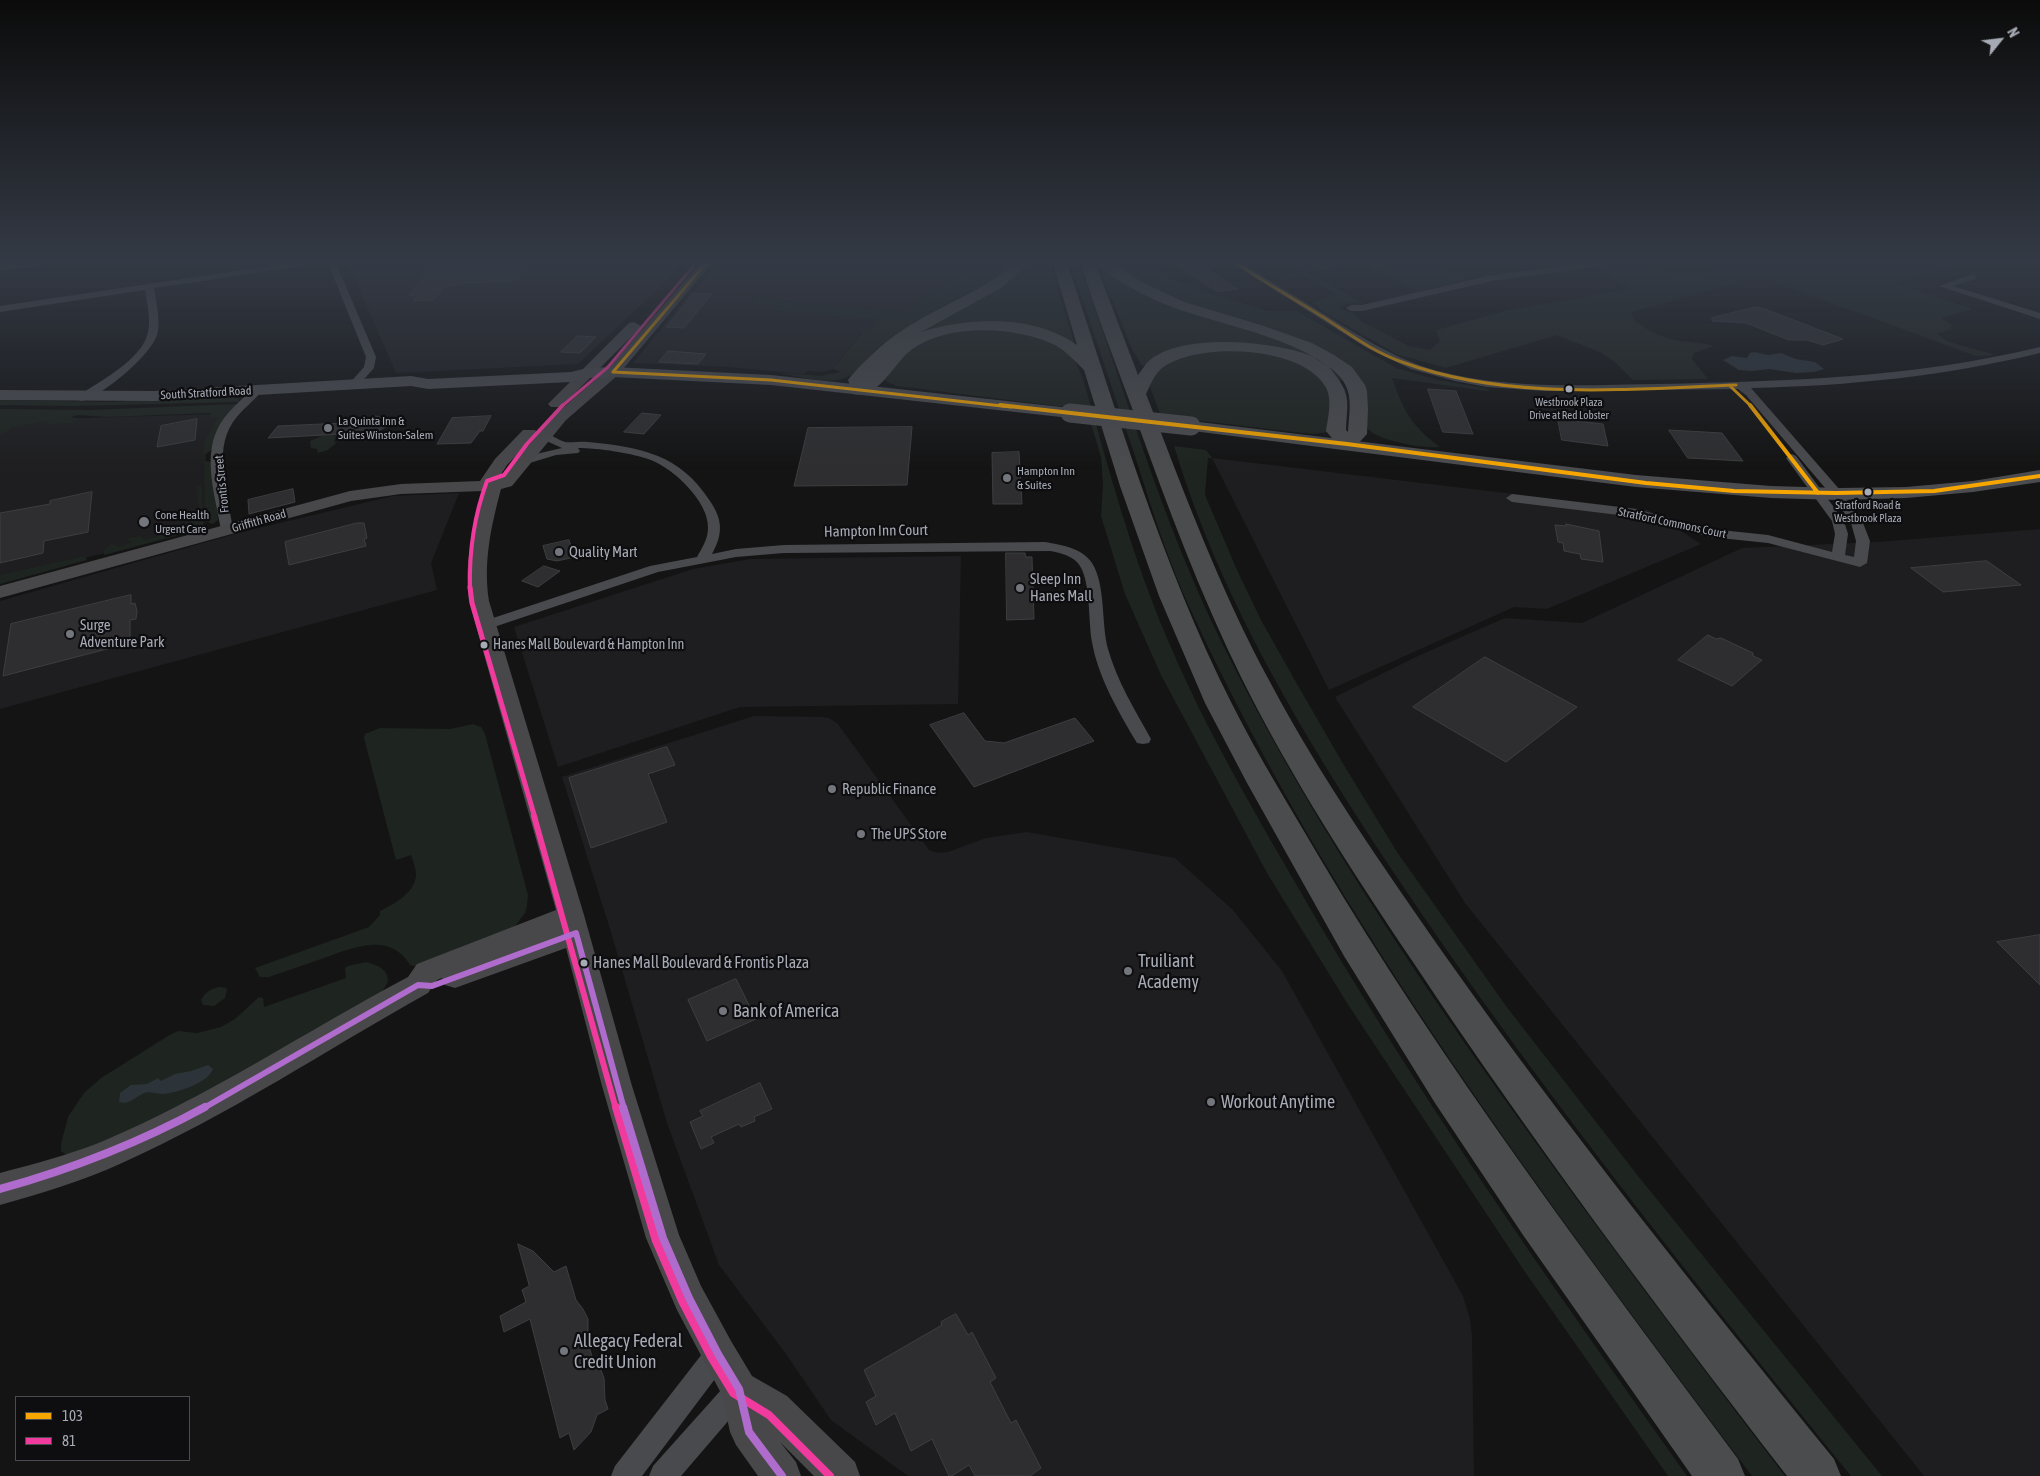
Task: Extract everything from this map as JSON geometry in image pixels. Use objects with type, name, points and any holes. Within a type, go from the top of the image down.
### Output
[{"type":"highway","points":[[911,332],[875,359],[857,380],[859,390],[872,384],[895,356],[908,346],[931,335],[947,332]]},
{"type":"highway","points":[[1031,332],[1046,335],[1061,342],[1077,353],[1093,369]]},
{"type":"highway","points":[[1081,332],[1136,506],[1163,578],[1218,703],[1257,776],[1362,958],[1445,1084],[1539,1224],[1721,1476]]},
{"type":"highway","points":[[1113,332],[1176,504],[1225,618],[1257,683],[1305,767],[1374,878],[1446,986],[1546,1126],[1701,1330],[1816,1476]]},
{"type":"highway","points":[[1136,395],[1152,366],[1176,353],[1197,348],[1226,346],[1282,352],[1313,366],[1331,380],[1336,389],[1338,402],[1336,432],[1347,444],[1357,434],[1360,402],[1358,391],[1352,379],[1340,365],[1329,358],[1297,343],[1263,332]]},
{"type":"main road","points":[[493,486],[488,482],[501,462],[628,332]]},
{"type":"main road","points":[[493,486],[509,481],[544,436],[561,418],[613,372],[647,332]]},
{"type":"main road","name":"South Stratford Road","points":[[0,395],[82,398],[257,391],[411,382],[428,384],[571,377],[587,373],[613,372],[771,380],[1191,426],[1347,444],[1646,483],[1734,491],[1827,493],[1934,490],[2040,476]]},
{"type":"main road","points":[[493,486],[477,548],[475,576],[479,601],[573,924],[617,1086],[663,1238],[689,1298],[718,1354],[739,1389],[749,1432],[782,1476]]},
{"type":"main road","name":"Griffith Road","points":[[0,592],[367,493],[401,489],[493,486]]},
{"type":"main road","points":[[0,1189],[58,1172],[161,1130],[418,985],[432,986],[573,924]]},
{"type":"main road","points":[[739,1389],[774,1409],[841,1476]]},
{"type":"street","points":[[82,398],[128,367],[144,350],[153,332]]},
{"type":"street","points":[[353,385],[369,368],[371,357],[361,332]]},
{"type":"street","points":[[1346,332],[1380,353],[1412,366],[1448,376],[1496,385],[1548,389],[1840,381],[1933,373],[1979,365],[2040,350]]},
{"type":"street","points":[[1735,385],[1750,393],[1827,493],[1842,531],[1838,557]]},
{"type":"street","points":[[1735,385],[1738,392],[1764,423],[1827,493]]},
{"type":"street","name":"Frontis Street","points":[[226,530],[219,480],[219,440],[230,420],[257,391]]},
{"type":"street","points":[[544,436],[563,445],[589,445],[593,448],[646,454],[665,461],[680,471],[712,512],[715,526],[714,537],[702,559]]},
{"type":"street","points":[[523,461],[556,452],[593,448]]},
{"type":"street","name":"Stratford Commons Court","points":[[1512,498],[1636,513],[1710,533],[1768,539],[1860,563],[1863,541],[1860,530],[1827,493]]},
{"type":"street","name":"Hampton Inn Court","points":[[486,624],[635,575],[702,559],[784,549],[1045,546],[1072,553],[1085,562],[1089,568],[1100,648],[1111,682],[1143,739]]},
{"type":"street","points":[[625,1476],[718,1354]]},
{"type":"street","points":[[663,1476],[739,1389]]},
{"type":"shaded area","points":[[378,332],[612,332],[578,364],[396,373]]},
{"type":"shaded area","points":[[659,332],[861,332],[833,369],[822,372],[807,371],[804,374],[727,367],[633,363]]},
{"type":"shaded area","points":[[862,332],[899,332],[878,348],[852,374],[842,379],[817,380],[774,372],[820,376],[841,372],[833,369]]},
{"type":"shaded area","points":[[921,332],[946,332],[915,335]]},
{"type":"shaded area","points":[[959,332],[1016,332],[1036,334],[1072,354],[1083,379],[1121,510],[1154,606],[1181,670],[1228,763],[1341,961],[1435,1111],[1534,1258],[1687,1476],[1668,1476],[1523,1269],[1347,1003],[1267,873],[1161,675],[1125,594],[1101,516],[1103,485],[1101,457],[1086,407],[1057,406],[897,386],[887,382],[884,378],[903,354],[931,337]]},
{"type":"shaded area","points":[[1035,332],[1071,332],[1074,342],[1069,343]]},
{"type":"shaded area","points":[[1093,332],[1103,332],[1162,502],[1180,549],[1221,641],[1284,761],[1319,819],[1428,989],[1505,1100],[1785,1476],[1752,1476],[1599,1270],[1524,1165],[1450,1060],[1380,952],[1313,843],[1250,730],[1193,615],[1161,537]]},
{"type":"shaded area","points":[[1125,332],[1252,332],[1319,355],[1345,380],[1339,381],[1320,365],[1224,344],[1142,366]]},
{"type":"shaded area","points":[[1256,332],[1333,332],[1396,368],[1438,380],[1490,389],[1487,391],[1392,378],[1400,399],[1415,425],[1440,447],[1413,445],[1381,437],[1372,433],[1367,428],[1353,371]]},
{"type":"shaded area","points":[[1358,332],[1381,332],[1409,346],[1430,350],[1440,341],[1437,332],[1654,332],[1673,340],[1714,346],[1694,353],[1692,359],[1708,379],[1633,380],[1616,363],[1602,353],[1557,335],[1446,368],[1396,354]]},
{"type":"shaded area","points":[[1910,332],[1943,332],[1937,334],[1949,342],[1996,355],[1976,356]]},
{"type":"shaded area","points":[[1254,349],[1308,365],[1333,395],[1328,432],[1302,433],[1161,416],[1150,387],[1151,377],[1155,370],[1189,352]]},
{"type":"shaded area","points":[[1750,353],[1768,355],[1781,353],[1796,359],[1815,362],[1824,369],[1814,372],[1796,373],[1769,369],[1739,370],[1723,360],[1732,356],[1747,358]]},
{"type":"shaded area","points":[[235,397],[239,399],[239,402],[71,406],[0,405],[0,400],[108,402]]},
{"type":"shaded area","points":[[238,404],[211,450],[203,456],[205,441],[217,418],[210,417],[211,414],[209,413],[108,417],[78,415],[71,417],[79,419],[71,423],[48,424],[46,421],[11,428],[9,431],[0,434],[0,409],[91,410]]},
{"type":"shaded area","points":[[219,414],[205,448],[209,519],[201,526],[114,551],[0,578],[0,418],[52,419]]},
{"type":"shaded area","points":[[322,436],[336,436],[334,441],[336,443],[328,450],[318,453],[317,449],[311,448],[310,441]]},
{"type":"shaded area","points":[[1174,446],[1206,450],[1212,458],[1208,458],[1205,495],[1237,570],[1261,620],[1293,677],[1397,852],[1506,1006],[1638,1176],[1882,1476],[1851,1476],[1617,1181],[1449,954],[1330,774],[1269,669],[1241,615],[1216,560],[1193,504]]},
{"type":"shaded area","points":[[1212,458],[1648,510],[1701,544],[1547,609],[1514,607],[1329,690]]},
{"type":"shaded area","points":[[204,461],[212,462],[218,520],[213,524],[205,521]]},
{"type":"shaded area","points":[[202,486],[202,512],[205,528],[104,555],[104,550],[111,544],[121,547],[132,542],[125,539],[140,536],[144,540],[185,529],[185,523],[199,518],[197,487]]},
{"type":"shaded area","points":[[459,493],[431,563],[437,590],[0,709],[0,601],[242,532],[393,496]]},
{"type":"shaded area","points":[[2040,529],[2040,1476],[1924,1476],[1465,903],[1335,697],[1420,655],[1505,618],[1582,623],[1742,548],[1877,542]]},
{"type":"shaded area","points":[[961,556],[958,704],[740,707],[558,767],[514,627],[693,569],[750,559]]},
{"type":"shaded area","points":[[85,557],[87,560],[0,584],[0,575]]},
{"type":"shaded area","points":[[754,716],[821,717],[829,718],[838,724],[929,850],[938,853],[948,852],[986,838],[1027,832],[1175,858],[1233,910],[1282,971],[1463,1296],[1470,1319],[1472,1336],[1474,1476],[908,1476],[831,1420],[786,1354],[719,1265],[667,1123],[610,929],[562,777]]},
{"type":"shaded area","points":[[473,724],[481,727],[485,734],[528,895],[525,913],[513,929],[421,968],[410,965],[402,955],[392,948],[382,945],[370,945],[347,950],[269,977],[260,977],[255,968],[369,927],[380,915],[380,911],[403,897],[415,881],[416,873],[411,855],[396,860],[364,738],[365,734],[380,728],[450,729]]},
{"type":"shaded area","points":[[366,962],[378,966],[386,973],[388,982],[382,992],[191,1102],[136,1130],[66,1155],[61,1151],[68,1117],[84,1093],[101,1078],[168,1036],[178,1031],[197,1033],[221,1027],[235,1019],[259,997],[263,998],[264,1007],[346,978],[345,968]]},
{"type":"shaded area","points":[[222,987],[227,989],[225,998],[214,1006],[203,1005],[201,1000],[207,992]]},
{"type":"shaded area","points":[[208,1065],[213,1069],[199,1083],[169,1093],[146,1092],[129,1102],[119,1102],[120,1093],[131,1085],[147,1084],[158,1078],[161,1081],[175,1074]]},
{"type":"building","points":[[1768,332],[1824,332],[1843,339],[1823,345],[1807,340],[1789,340]]},
{"type":"building","points":[[578,336],[596,337],[580,353],[561,352]]},
{"type":"building","points":[[668,351],[706,354],[698,364],[659,362]]},
{"type":"building","points":[[1428,389],[1456,391],[1473,434],[1443,432]]},
{"type":"building","points":[[642,413],[661,415],[644,434],[624,432]]},
{"type":"building","name":"La Quinta Inn & Suites Winston-Salem","points":[[376,416],[395,422],[363,439],[344,434],[268,438],[278,426],[366,422]]},
{"type":"building","points":[[491,416],[483,431],[480,431],[471,443],[437,444],[452,418]]},
{"type":"building","points":[[197,419],[195,440],[157,447],[161,426]]},
{"type":"building","points":[[1558,419],[1603,424],[1608,446],[1562,440]]},
{"type":"building","points":[[912,427],[907,485],[794,486],[808,428]]},
{"type":"building","points":[[1669,430],[1722,433],[1743,461],[1688,458]]},
{"type":"building","name":"Hampton Inn & Suites","points":[[1019,452],[1022,504],[993,504],[992,453]]},
{"type":"building","points":[[293,489],[295,502],[249,514],[248,500]]},
{"type":"building","points":[[92,492],[88,532],[44,541],[43,553],[0,563],[0,513],[50,504],[50,501]]},
{"type":"building","points":[[357,523],[364,523],[367,538],[364,539],[366,546],[289,565],[285,542]]},
{"type":"building","points":[[1566,524],[1599,531],[1603,562],[1581,559],[1580,554],[1564,551],[1563,543],[1558,542],[1555,525],[1566,526]]},
{"type":"building","name":"Quality Mart","points":[[569,540],[575,557],[557,561],[547,559],[543,546]]},
{"type":"building","name":"Sleep Inn Hanes Mall","points":[[1006,553],[1025,553],[1026,557],[1032,557],[1034,619],[1007,620]]},
{"type":"building","points":[[1987,561],[2021,585],[1943,592],[1911,568]]},
{"type":"building","points":[[544,566],[560,571],[538,587],[522,581]]},
{"type":"building","name":"Surge Adventure Park","points":[[131,595],[131,604],[135,603],[137,611],[136,619],[130,620],[130,643],[3,676],[11,624]]},
{"type":"building","points":[[1708,635],[1716,639],[1721,638],[1753,653],[1753,656],[1762,660],[1732,686],[1678,660]]},
{"type":"building","points":[[1485,657],[1577,707],[1506,762],[1413,707]]},
{"type":"building","points":[[964,713],[985,741],[1004,743],[1075,718],[1094,741],[974,787],[930,725]]},
{"type":"building","points":[[667,747],[675,765],[648,774],[667,822],[591,848],[569,778]]},
{"type":"building","points":[[2040,935],[2040,985],[1997,942]]},
{"type":"building","name":"Bank of America","points":[[736,979],[756,1019],[707,1041],[688,1000]]},
{"type":"building","points":[[760,1083],[772,1109],[754,1117],[755,1121],[741,1127],[739,1124],[711,1137],[714,1143],[701,1149],[690,1122],[703,1116],[700,1111]]},
{"type":"building","name":"Allegacy Federal Credit Union","points":[[518,1244],[533,1251],[554,1272],[566,1266],[576,1300],[588,1319],[588,1343],[593,1360],[599,1365],[604,1378],[605,1400],[608,1409],[597,1415],[591,1432],[574,1450],[569,1433],[560,1438],[530,1319],[504,1332],[500,1316],[526,1302],[522,1290],[529,1286]]},
{"type":"building","points":[[956,1314],[968,1335],[972,1332],[996,1378],[990,1382],[1011,1423],[1016,1420],[1041,1468],[1030,1476],[975,1476],[969,1465],[949,1476],[932,1439],[911,1451],[895,1413],[876,1425],[866,1402],[876,1396],[864,1370],[942,1325],[941,1322]]},
{"type":"transit line","name":"81","points":[[638,332],[608,367],[555,412],[527,444],[504,475],[487,481],[477,509],[472,541],[470,558],[472,603],[569,935],[610,1088],[656,1241],[682,1301],[711,1357],[733,1393],[769,1415],[830,1476]]},
{"type":"transit line","name":"103","points":[[613,372],[647,332]]},
{"type":"transit line","name":"103","points":[[1346,332],[1391,358],[1442,374],[1483,382],[1567,389],[1736,385]]},
{"type":"transit line","name":"103","points":[[613,372],[771,380],[1347,444],[1646,483],[1734,491],[1836,493],[1934,491],[2040,476]]},
{"type":"transit line","name":"103","points":[[1729,385],[1741,395],[1764,421],[1818,493]]},
{"type":"transit line","points":[[0,1189],[108,1154],[187,1117],[418,985],[432,986],[576,933],[617,1086],[663,1238],[689,1298],[718,1354],[739,1389],[749,1432],[782,1476]]},
{"type":"place","name":"Westbrook Plaza Drive at Red Lobster","points":[[1569,389]]},
{"type":"place","name":"La Quinta Inn & Suites Winston-Salem","points":[[328,428]]},
{"type":"place","name":"Hampton Inn & Suites","points":[[1007,478]]},
{"type":"place","name":"Stratford Road & Westbrook Plaza","points":[[1868,492]]},
{"type":"place","name":"Cone Health Urgent Care","points":[[144,522]]},
{"type":"place","name":"Quality Mart","points":[[559,552]]},
{"type":"place","name":"Sleep Inn Hanes Mall","points":[[1020,588]]},
{"type":"place","name":"Surge Adventure Park","points":[[70,634]]},
{"type":"place","name":"Hanes Mall Boulevard & Hampton Inn","points":[[484,645]]},
{"type":"place","name":"Republic Finance","points":[[832,789]]},
{"type":"place","name":"The UPS Store","points":[[861,834]]},
{"type":"place","name":"Hanes Mall Boulevard & Frontis Plaza","points":[[584,963]]},
{"type":"place","name":"Truiliant Academy","points":[[1128,971]]},
{"type":"place","name":"Bank of America","points":[[723,1011]]},
{"type":"place","name":"Workout Anytime","points":[[1211,1102]]},
{"type":"place","name":"Allegacy Federal Credit Union","points":[[564,1351]]}]
